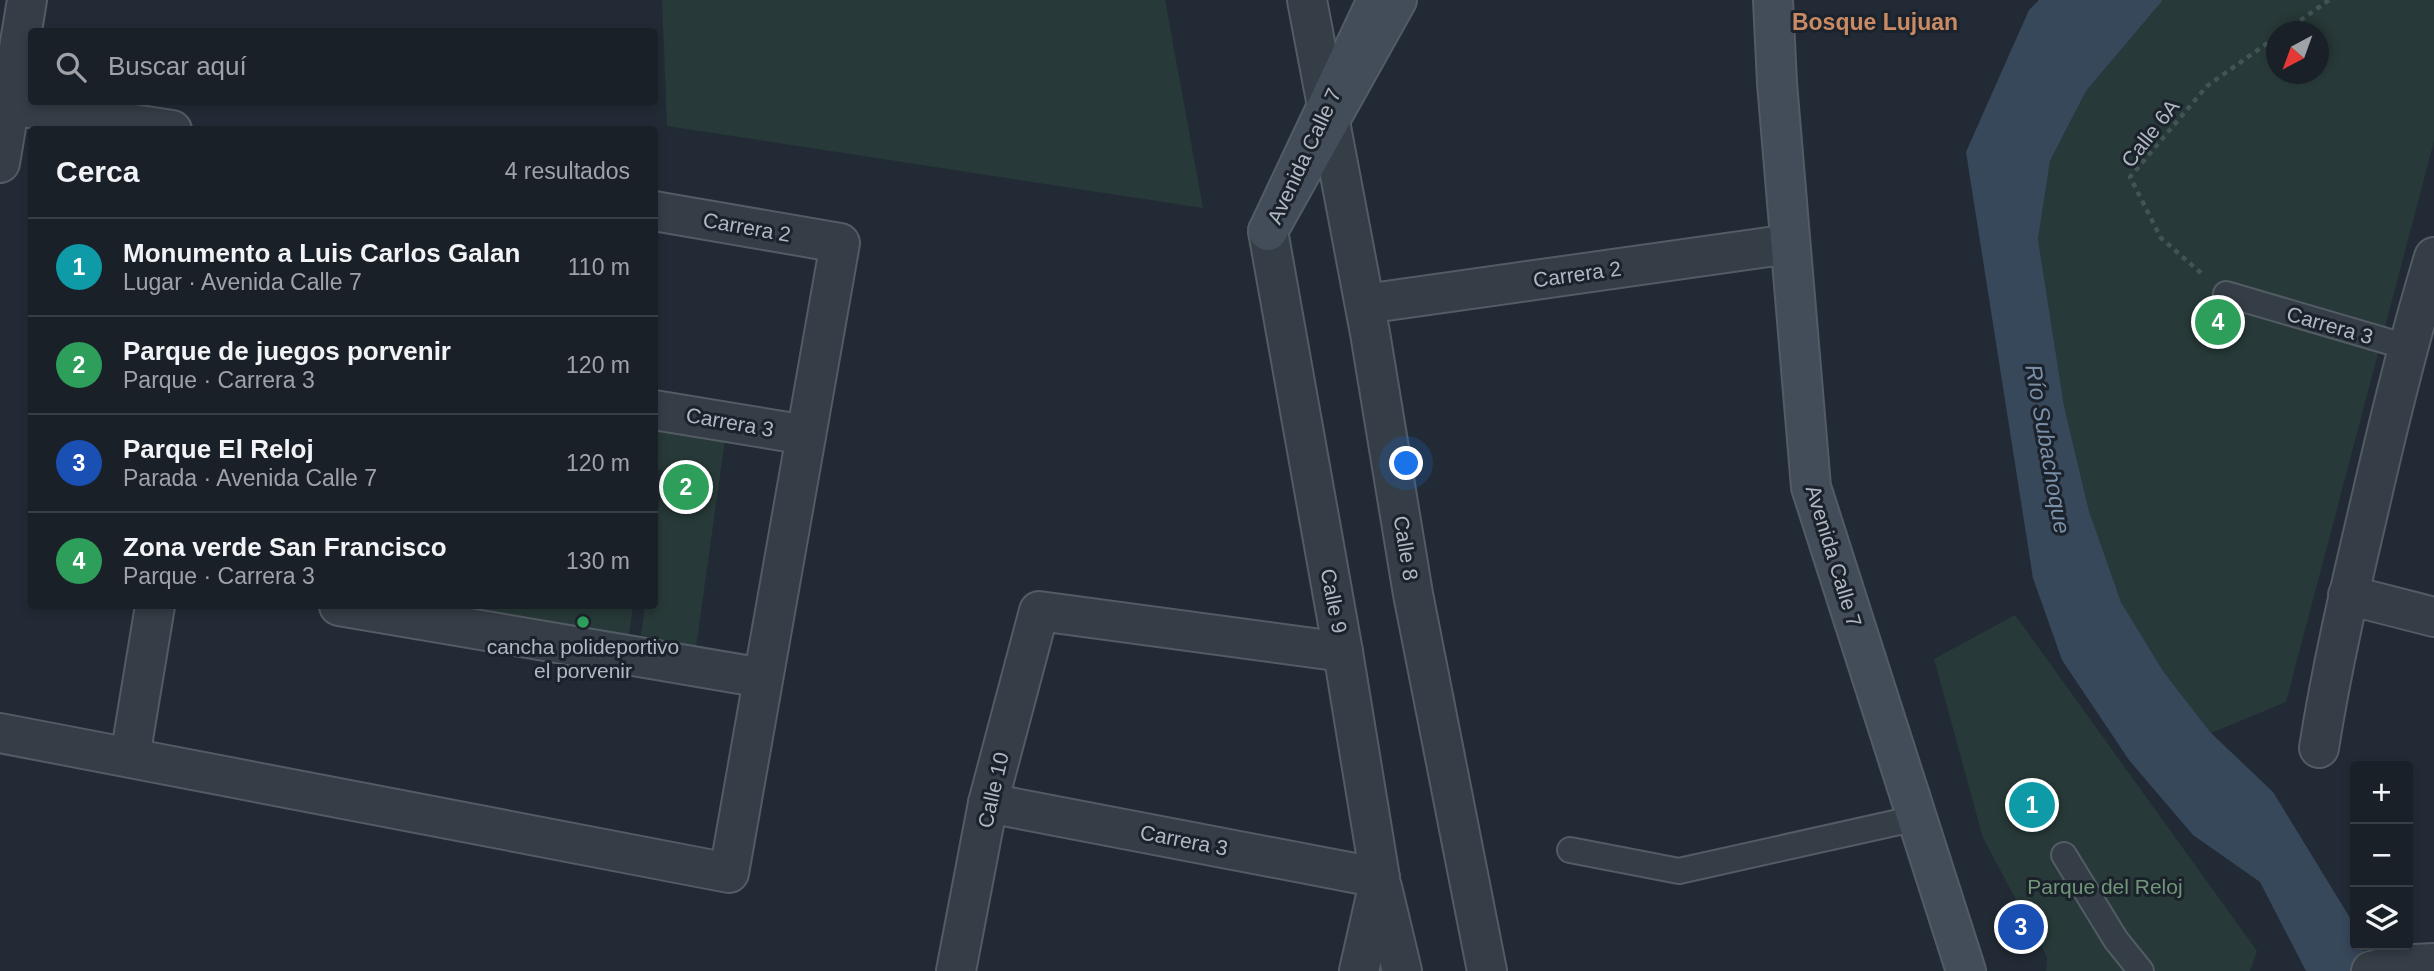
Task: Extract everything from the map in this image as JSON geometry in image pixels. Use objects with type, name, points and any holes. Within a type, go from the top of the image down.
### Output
[{"type":"main road","name":"Avenida Calle 7","points":[[1268,231],[1377,0]]},
{"type":"main road","name":"Avenida Calle 7","points":[[1268,231],[1397,0]]},
{"type":"main road","name":"Avenida Calle 7","points":[[1773,0],[1777,83],[1811,487],[1966,971]]},
{"type":"street","points":[[0,163],[27,0]]},
{"type":"street","name":"Calle 8","points":[[1307,0],[1365,304],[1413,594],[1487,971]]},
{"type":"street","points":[[10,105],[146,126]]},
{"type":"street","name":"Carrera 2","points":[[658,212],[840,243],[806,435]]},
{"type":"street","name":"Calle 9","points":[[1268,231],[1380,878],[1359,971]]},
{"type":"street","name":"Carrera 2","points":[[1365,304],[1790,244]]},
{"type":"street","points":[[2319,748],[2348,595],[2420,351],[2434,257]]},
{"type":"street","name":"Carrera 3","points":[[658,411],[806,435]]},
{"type":"street","points":[[0,733],[729,873],[806,435]]},
{"type":"street","points":[[2348,595],[2434,617]]},
{"type":"street","points":[[130,757],[155,609]]},
{"type":"street","points":[[359,609],[763,678]]},
{"type":"street","name":"Calle 10","points":[[956,971],[988,803],[1039,611],[1343,652]]},
{"type":"street","name":"Carrera 3","points":[[988,803],[1380,878]]},
{"type":"street","points":[[1380,878],[1402,971]]},
{"type":"street","points":[[2385,969],[2434,963]]},
{"type":"lane","name":"Carrera 3","points":[[2226,294],[2420,351]]},
{"type":"lane","points":[[1570,850],[1679,871],[1917,818]]},
{"type":"lane","points":[[2064,855],[2116,940],[2141,971]]},
{"type":"path","points":[[2299,21],[2329,0]]},
{"type":"path","name":"Calle 6A","points":[[2226,294],[2161,238],[2130,177],[2207,86],[2266,45]]},
{"type":"green space","points":[[662,0],[1165,0],[1203,208],[667,126]]},
{"type":"green space","points":[[2163,0],[2434,0],[2434,141],[2286,702],[2211,733],[2163,671],[2121,602],[2089,511],[2064,406],[2038,239],[2050,161],[2086,91]]},
{"type":"green space","points":[[658,429],[725,440],[696,647],[641,635],[645,609],[658,609],[658,511],[664,471],[658,470]]},
{"type":"green space","name":"cancha polideportivo el porvenir","points":[[443,609],[633,609],[629,635]]},
{"type":"green space","name":"Parque del Reloj","points":[[2015,615],[2257,951],[2250,971],[2046,971],[2047,957],[1983,838],[1934,659]]},
{"type":"water","name":"Río Subachoque","points":[[2039,0],[2163,0],[2086,91],[2050,161],[2038,239],[2064,406],[2089,511],[2121,602],[2163,671],[2211,733],[2273,792],[2350,918],[2350,950],[2363,950],[2369,971],[2306,971],[2260,882],[2193,835],[2129,760],[2062,660],[2033,578],[1966,152],[2029,10]]},
{"type":"place","name":"Zona verde San Francisco","points":[[2218,322]]},
{"type":"place","name":"Parque de juegos porvenir","points":[[686,487]]},
{"type":"place","name":"cancha polideportivo el porvenir","points":[[583,622]]},
{"type":"place","name":"Monumento a Luis Carlos Galan","points":[[2032,805]]},
{"type":"place","name":"Parque El Reloj","points":[[2021,927]]},
{"type":"district","name":"Bosque Lujuan","points":[[1875,22]]}]
